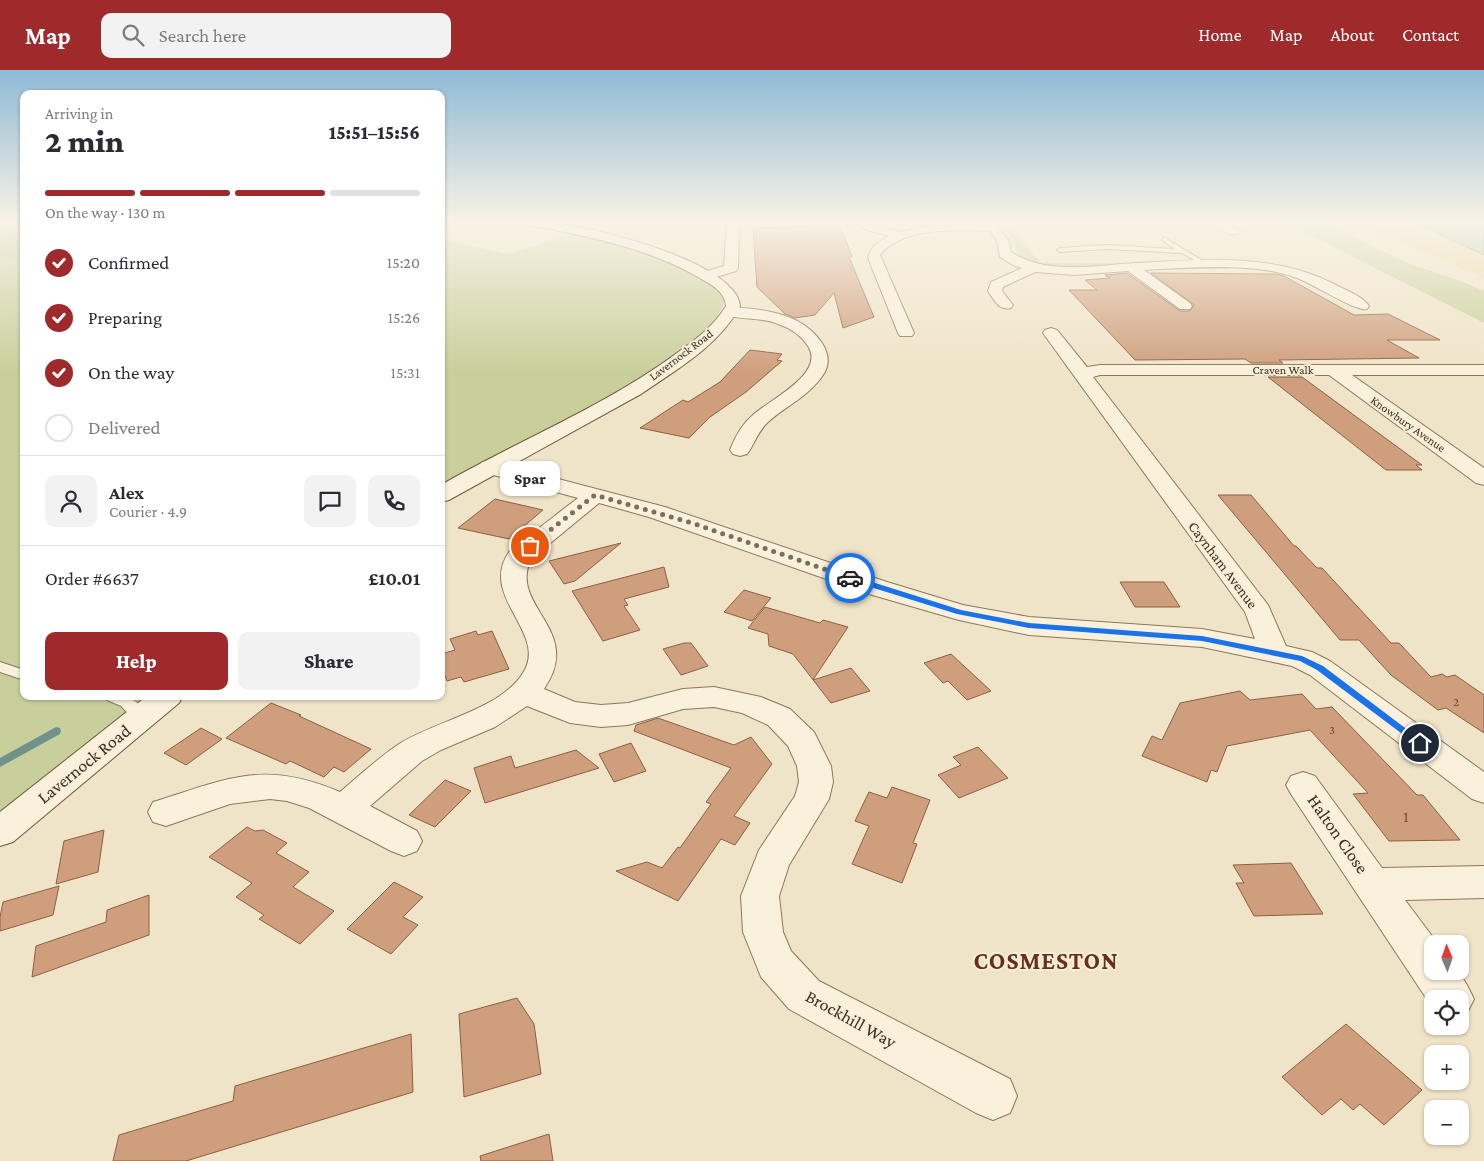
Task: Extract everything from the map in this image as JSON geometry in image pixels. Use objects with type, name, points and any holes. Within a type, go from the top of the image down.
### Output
[{"type":"street","points":[[698,272],[725,289],[732,297],[733,306],[730,312],[763,315],[790,324],[807,334],[821,353],[820,367],[807,384],[752,427],[740,450]]},
{"type":"street","points":[[706,276],[719,272]]},
{"type":"street","points":[[881,272],[906,333]]},
{"type":"street","points":[[1006,305],[995,291],[996,285],[1024,272]]},
{"type":"street","points":[[1138,272],[1185,306]]},
{"type":"street","points":[[1294,272],[1311,277],[1362,306]]},
{"type":"street","name":"Lavernock Road","points":[[445,493],[603,408],[641,385],[696,346],[716,329],[730,312]]},
{"type":"street","name":"Caynham Avenue","points":[[1052,333],[1258,611],[1274,652]]},
{"type":"street","name":"Craven Walk","points":[[1083,375],[1100,370],[1484,370]]},
{"type":"street","name":"Knowbury Avenue","points":[[1333,370],[1484,478]]},
{"type":"street","points":[[490,468],[667,515],[878,588],[960,612],[1029,626],[1202,638],[1302,659],[1320,668],[1484,790]]},
{"type":"street","points":[[343,809],[410,753],[429,742],[484,719],[524,693],[539,671],[544,650],[538,632],[516,591],[513,582],[514,568],[520,555],[595,495]]},
{"type":"street","name":"Brockhill Way","points":[[524,693],[570,712],[601,716],[628,714],[683,699],[714,698],[750,704],[779,717],[802,740],[814,766],[816,782],[812,798],[772,861],[760,896],[763,932],[776,964],[804,995],[993,1096]]},
{"type":"street","name":"Lavernock Road","points":[[0,832],[163,700]]},
{"type":"street","name":"Halton Close","points":[[1303,785],[1424,958]]},
{"type":"street","points":[[166,812],[240,790],[268,786],[290,788],[343,809],[404,841]]},
{"type":"street","name":"Halton Close","points":[[1373,884],[1484,882]]},
{"type":"lane","points":[[0,667],[20,674]]},
{"type":"lane","points":[[121,700],[126,702],[142,718]]},
{"type":"green space","points":[[0,272],[20,272],[20,700],[141,700],[44,777],[0,828]]},
{"type":"green space","points":[[445,272],[688,272],[721,294],[724,301],[712,323],[684,348],[599,403],[445,484]]},
{"type":"green space","points":[[1383,272],[1433,272],[1484,291],[1484,323]]},
{"type":"sand","points":[[1470,272],[1484,272],[1484,278]]},
{"type":"building","points":[[756,272],[855,272],[874,317],[843,328],[834,293],[815,315],[795,318],[785,314],[757,287]]},
{"type":"building","points":[[1127,273],[1180,311],[1190,311],[1194,305],[1151,273],[1277,274],[1284,276],[1354,315],[1388,314],[1440,340],[1387,340],[1419,358],[1279,360],[1283,363],[1251,363],[1245,359],[1135,360],[1069,290],[1097,290],[1085,280],[1110,278],[1105,275]]},
{"type":"building","points":[[750,350],[782,354],[777,360],[782,361],[746,392],[710,417],[689,438],[640,428],[683,400],[688,402],[720,382]]},
{"type":"building","points":[[1268,377],[1302,377],[1422,465],[1416,465],[1422,470],[1386,470]]},
{"type":"building","points":[[1218,495],[1251,495],[1294,546],[1317,568],[1322,568],[1391,643],[1399,643],[1431,677],[1442,674],[1447,677],[1455,675],[1484,695],[1484,733],[1446,708],[1438,710],[1391,675],[1359,640],[1340,640]]},
{"type":"building","points":[[495,499],[543,510],[509,539],[458,528]]},
{"type":"building","points":[[621,543],[575,581],[564,584],[549,561]]},
{"type":"building","points":[[664,567],[669,587],[624,599],[628,605],[624,606],[640,630],[603,641],[572,591]]},
{"type":"building","points":[[1120,582],[1164,582],[1180,607],[1135,607]]},
{"type":"building","points":[[744,590],[771,598],[752,621],[724,612]]},
{"type":"building","points":[[765,607],[820,623],[823,620],[848,627],[813,680],[793,654],[769,646],[768,634],[748,628]]},
{"type":"building","points":[[476,631],[478,635],[492,631],[509,669],[464,682],[461,677],[447,681],[445,676],[445,653],[455,650],[450,639]]},
{"type":"building","points":[[691,643],[708,666],[681,675],[663,649]]},
{"type":"building","points":[[951,654],[991,691],[967,700],[948,681],[943,683],[924,663]]},
{"type":"building","points":[[851,668],[870,691],[831,703],[813,680]]},
{"type":"building","points":[[1240,691],[1250,700],[1302,694],[1316,709],[1332,707],[1417,795],[1423,795],[1460,840],[1389,841],[1353,794],[1368,793],[1310,730],[1227,746],[1217,772],[1211,770],[1207,782],[1142,756],[1152,736],[1162,740],[1180,703]]},
{"type":"building","points":[[271,703],[301,715],[299,716],[371,749],[344,772],[334,767],[324,777],[290,761],[286,764],[226,738]]},
{"type":"building","points":[[658,718],[734,745],[751,737],[772,764],[734,816],[750,823],[735,845],[721,839],[678,901],[616,871],[647,862],[662,868],[678,847],[680,848],[711,804],[706,802],[731,768],[634,731],[636,725]]},
{"type":"building","points":[[201,728],[222,739],[186,765],[164,753]]},
{"type":"building","points":[[631,743],[646,771],[614,782],[599,754]]},
{"type":"building","points":[[978,747],[1008,778],[959,798],[938,775],[961,765],[953,757]]},
{"type":"building","points":[[576,750],[599,768],[485,803],[474,768],[511,756],[515,768]]},
{"type":"building","points":[[445,780],[471,791],[435,827],[409,815]]},
{"type":"building","points":[[892,787],[930,800],[913,843],[917,844],[902,883],[852,864],[869,826],[855,821],[869,792],[887,798]]},
{"type":"building","points":[[247,827],[255,831],[263,830],[287,843],[276,853],[309,872],[293,887],[334,911],[300,944],[259,919],[264,915],[236,897],[252,883],[209,857]]},
{"type":"building","points":[[104,830],[98,872],[56,884],[64,841]]},
{"type":"building","points":[[1291,863],[1323,914],[1254,916],[1236,883],[1244,883],[1233,865]]},
{"type":"building","points":[[394,882],[423,897],[403,917],[418,925],[391,954],[347,929]]},
{"type":"building","points":[[59,886],[53,915],[0,931],[3,902]]},
{"type":"building","points":[[149,895],[149,935],[32,977],[36,946],[106,922],[107,910]]},
{"type":"building","points":[[517,998],[534,1024],[541,1074],[464,1097],[459,1014]]},
{"type":"building","points":[[1346,1024],[1422,1090],[1384,1125],[1360,1104],[1353,1110],[1341,1099],[1322,1115],[1282,1077]]},
{"type":"building","points":[[411,1034],[413,1092],[186,1161],[113,1161],[119,1135],[233,1101],[235,1086]]},
{"type":"building","points":[[549,1134],[553,1161],[481,1161],[480,1156]]},
{"type":"waterway","points":[[0,763],[56,731]]},
{"type":"way so far","points":[[530,546],[595,495],[732,536],[850,578]]},
{"type":"place","name":"Spar","points":[[530,546]]},
{"type":"district","name":"COSMESTON","points":[[1046,961]]},
{"type":"route","points":[[850,578],[960,612],[1029,626],[1219,640],[1302,659],[1320,668],[1420,743]]}]
